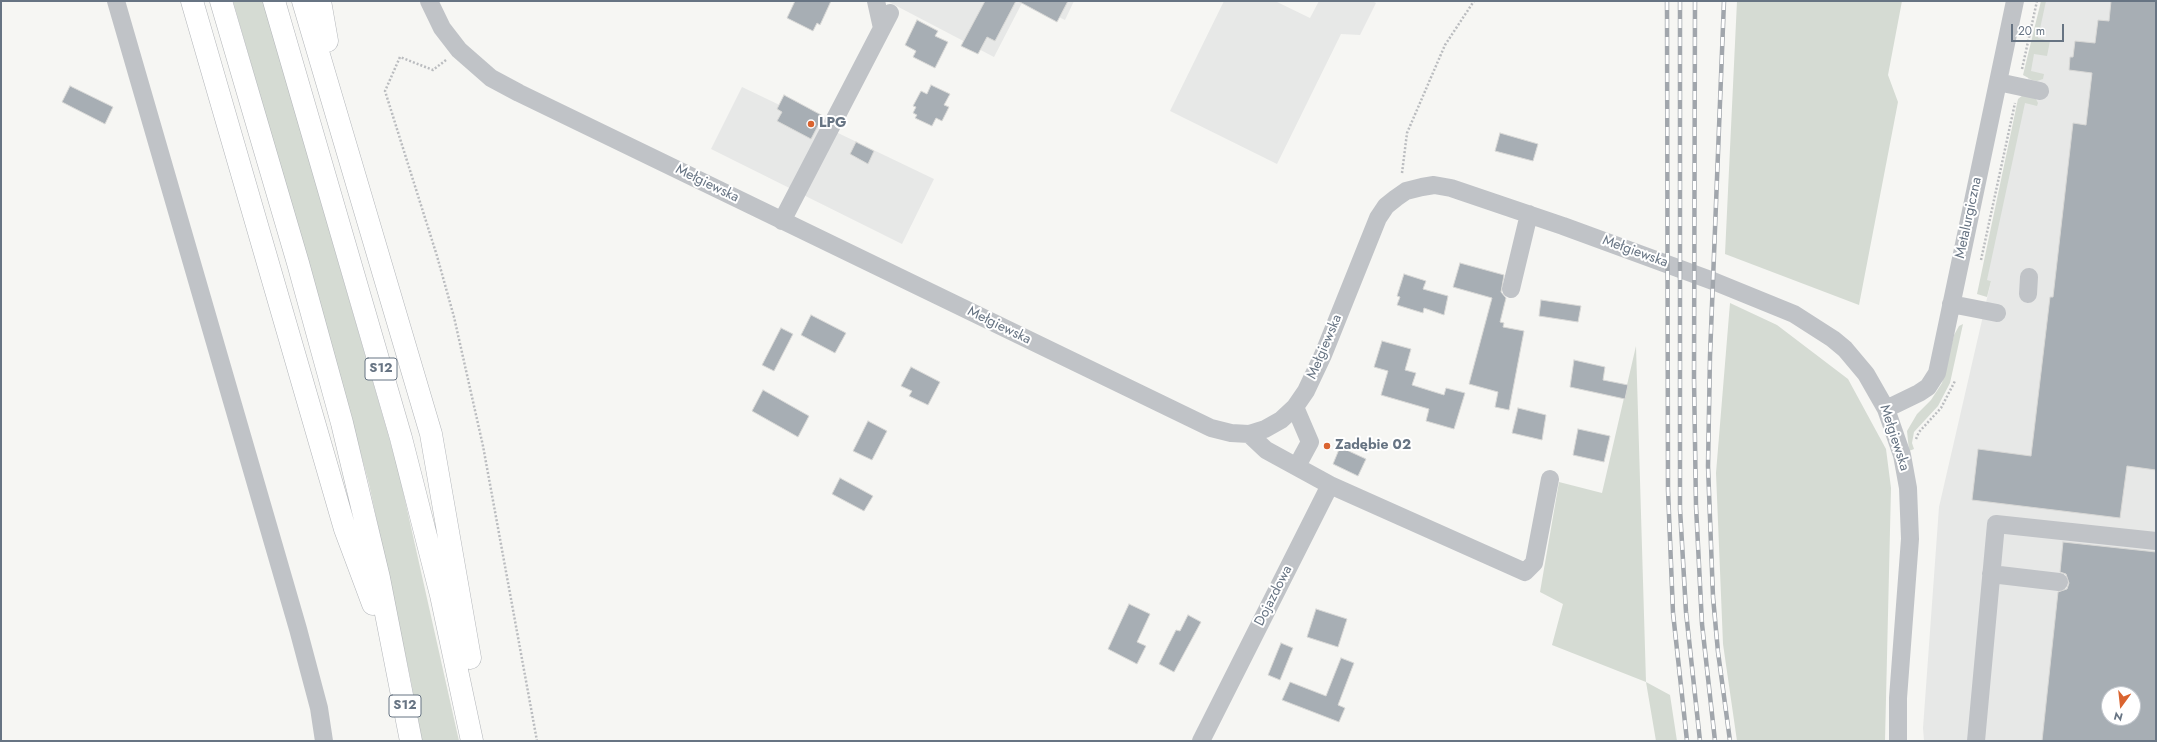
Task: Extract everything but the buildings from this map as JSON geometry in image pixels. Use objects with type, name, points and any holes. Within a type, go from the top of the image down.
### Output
[{"type":"highway","points":[[192,1],[345,529],[398,671]]},
{"type":"highway","name":"S12","points":[[221,1],[298,263],[340,415],[377,571],[412,741]]},
{"type":"highway","name":"S12","points":[[274,1],[401,438],[441,594],[472,741]]},
{"type":"highway","points":[[302,1],[430,434],[472,674],[478,741]]},
{"type":"highway","points":[[320,1],[349,158]]},
{"type":"street","points":[[116,1],[298,629],[319,708],[324,741]]},
{"type":"street","name":"Mełgiewska","points":[[429,1],[442,28],[459,50],[492,78],[519,93],[1211,428],[1231,433],[1250,434],[1265,429],[1281,420],[1296,407],[1306,391],[1323,355],[1378,218],[1386,206],[1406,191],[1434,185],[1451,188],[1529,214],[1713,281],[1794,314],[1821,331],[1845,349],[1866,374],[1886,409],[1902,455],[1910,508],[1910,539],[1898,698],[1898,741]]},
{"type":"street","points":[[782,221],[886,21],[876,1]]},
{"type":"street","name":"Metalurgiczna","points":[[1886,409],[1919,393],[1933,380],[1937,372],[2015,1]]},
{"type":"street","points":[[1998,82],[2040,91]]},
{"type":"street","points":[[1511,288],[1529,214]]},
{"type":"street","points":[[1951,304],[1997,313]]},
{"type":"street","points":[[1296,407],[1310,442],[1297,466]]},
{"type":"street","points":[[1250,434],[1266,450],[1330,485],[1525,572],[1534,563],[1550,479]]},
{"type":"street","name":"Dojazdowa","points":[[1202,741],[1330,485]]},
{"type":"street","points":[[1976,741],[1996,524],[2156,541]]},
{"type":"street","points":[[1991,574],[2059,582]]},
{"type":"path","points":[[1406,191],[1402,179],[1402,164],[1406,133],[1445,45],[1474,1]]},
{"type":"path","points":[[1980,264],[2037,1]]},
{"type":"path","points":[[459,50],[433,70],[400,57],[385,91],[437,256],[455,324],[483,446],[537,741]]},
{"type":"shaded area","points":[[233,1],[263,1],[398,469],[459,741],[422,741],[411,681],[369,484],[327,328]]},
{"type":"shaded area","points":[[887,1],[1023,1],[994,57]]},
{"type":"shaded area","points":[[1026,1],[1074,1],[1065,20]]},
{"type":"shaded area","points":[[1224,1],[1275,1],[1310,18],[1319,1],[1372,1],[1376,3],[1360,35],[1341,34],[1277,164],[1170,111]]},
{"type":"shaded area","points":[[1737,1],[1902,1],[1888,75],[1898,102],[1859,305],[1725,254]]},
{"type":"shaded area","points":[[2041,1],[2046,1],[2038,38],[2050,41],[2047,56],[2034,54],[2031,71],[2044,74],[2043,79],[2037,81],[2023,75]]},
{"type":"shaded area","points":[[2045,1],[2156,1],[2156,741],[1924,741],[1923,728],[1939,507],[1991,281],[1984,280]]},
{"type":"shaded area","points":[[742,87],[934,179],[902,244],[711,149]]},
{"type":"shaded area","points":[[2023,95],[2036,99],[2038,103],[2037,106],[2025,103],[1987,280],[1991,281],[1987,297],[1977,294],[2018,99]]},
{"type":"shaded area","points":[[1730,303],[1777,325],[1848,379],[1886,449],[1891,488],[1885,741],[1737,741],[1723,644],[1716,473]]},
{"type":"shaded area","points":[[1963,324],[1950,383],[1938,406],[1914,432],[1912,443],[1914,449],[1909,451],[1907,431],[1917,414],[1931,400],[1942,383],[1954,335],[1959,326]]},
{"type":"shaded area","points":[[1636,346],[1646,682],[1552,645],[1563,604],[1540,592],[1559,482],[1602,493]]},
{"type":"shaded area","points":[[1646,682],[1670,695],[1677,741],[1656,741]]},
{"type":"railway","points":[[1667,1],[1668,490],[1673,613],[1687,741]]},
{"type":"railway","points":[[1680,1],[1680,509],[1686,612],[1700,741]]},
{"type":"railway","points":[[1695,1],[1694,378],[1696,506],[1702,624],[1715,741]]},
{"type":"railway","points":[[1724,1],[1710,356],[1708,466],[1713,597],[1718,652],[1730,741]]},
{"type":"place","name":"LPG","points":[[811,124]]},
{"type":"place","name":"Zadębie 02","points":[[1327,446]]}]
